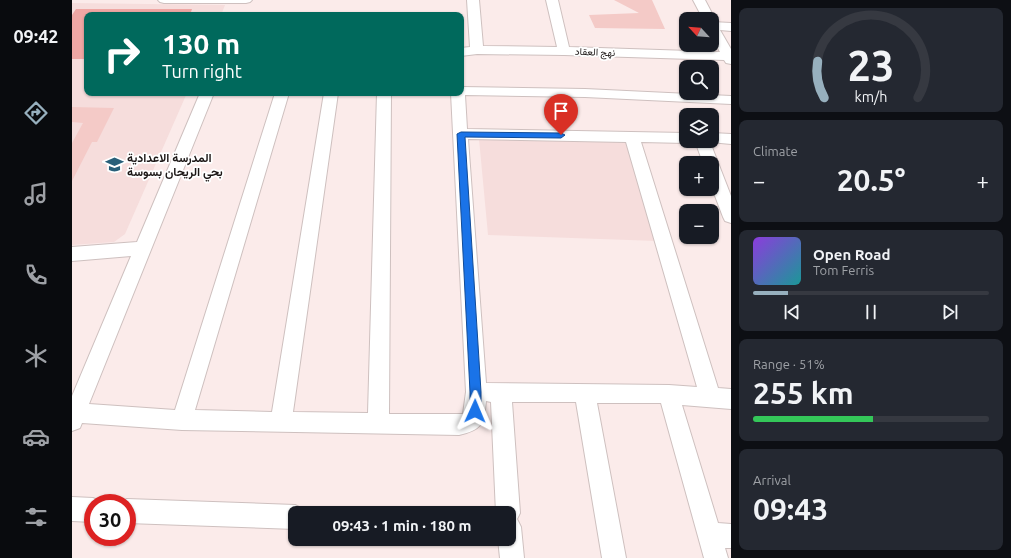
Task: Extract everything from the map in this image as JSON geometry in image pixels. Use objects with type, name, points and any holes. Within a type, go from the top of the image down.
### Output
[{"type":"street","points":[[164,0],[246,0],[240,12]]},
{"type":"street","points":[[473,0],[477,50]]},
{"type":"street","points":[[552,0],[564,51]]},
{"type":"street","points":[[699,0],[705,12]]},
{"type":"street","points":[[719,26],[731,27]]},
{"type":"street","points":[[719,38],[730,58]]},
{"type":"street","name":"نهج العقاد","points":[[464,52],[477,50],[564,51],[730,58]]},
{"type":"street","points":[[464,91],[585,93],[731,100]]},
{"type":"street","points":[[206,96],[143,248],[81,380],[74,417],[378,424],[459,425],[469,423],[474,418],[476,392],[458,96]]},
{"type":"street","points":[[182,420],[281,96]]},
{"type":"street","points":[[281,421],[331,96]]},
{"type":"street","points":[[378,424],[384,96]]},
{"type":"street","points":[[461,134],[679,138]]},
{"type":"street","points":[[632,136],[710,397]]},
{"type":"street","points":[[719,138],[731,139]]},
{"type":"street","points":[[719,185],[731,217]]},
{"type":"street","points":[[72,254],[143,248]]},
{"type":"street","points":[[476,392],[669,394],[731,399]]},
{"type":"street","points":[[501,393],[508,506]]},
{"type":"street","points":[[585,394],[614,558]]},
{"type":"street","points":[[669,394],[720,535],[716,558]]},
{"type":"street","points":[[72,509],[84,510]]},
{"type":"street","points":[[136,511],[288,517]]},
{"type":"street","points":[[511,546],[512,558]]},
{"type":"shaded area","name":"المدرسة الاعدادية بحي الريحان بسوسة","points":[[72,3],[225,5],[222,12],[84,12],[84,96],[186,96],[125,234],[114,242],[72,245]]},
{"type":"shaded area","points":[[76,9],[192,9],[191,12],[84,12],[84,59],[72,59],[72,15]]},
{"type":"shaded area","points":[[479,139],[615,140],[626,143],[630,148],[657,241],[488,235]]},
{"type":"building","points":[[614,0],[652,0],[665,29],[595,28],[589,15],[639,13]]},
{"type":"building","points":[[72,107],[114,108],[97,142],[92,142],[72,181],[72,143],[83,123],[72,122]]},
{"type":"place","name":"المدرسة الاعدادية بحي الريحان بسوسة","points":[[114,164]]},
{"type":"route","points":[[475,411],[476,392],[461,134],[561,135]]}]
